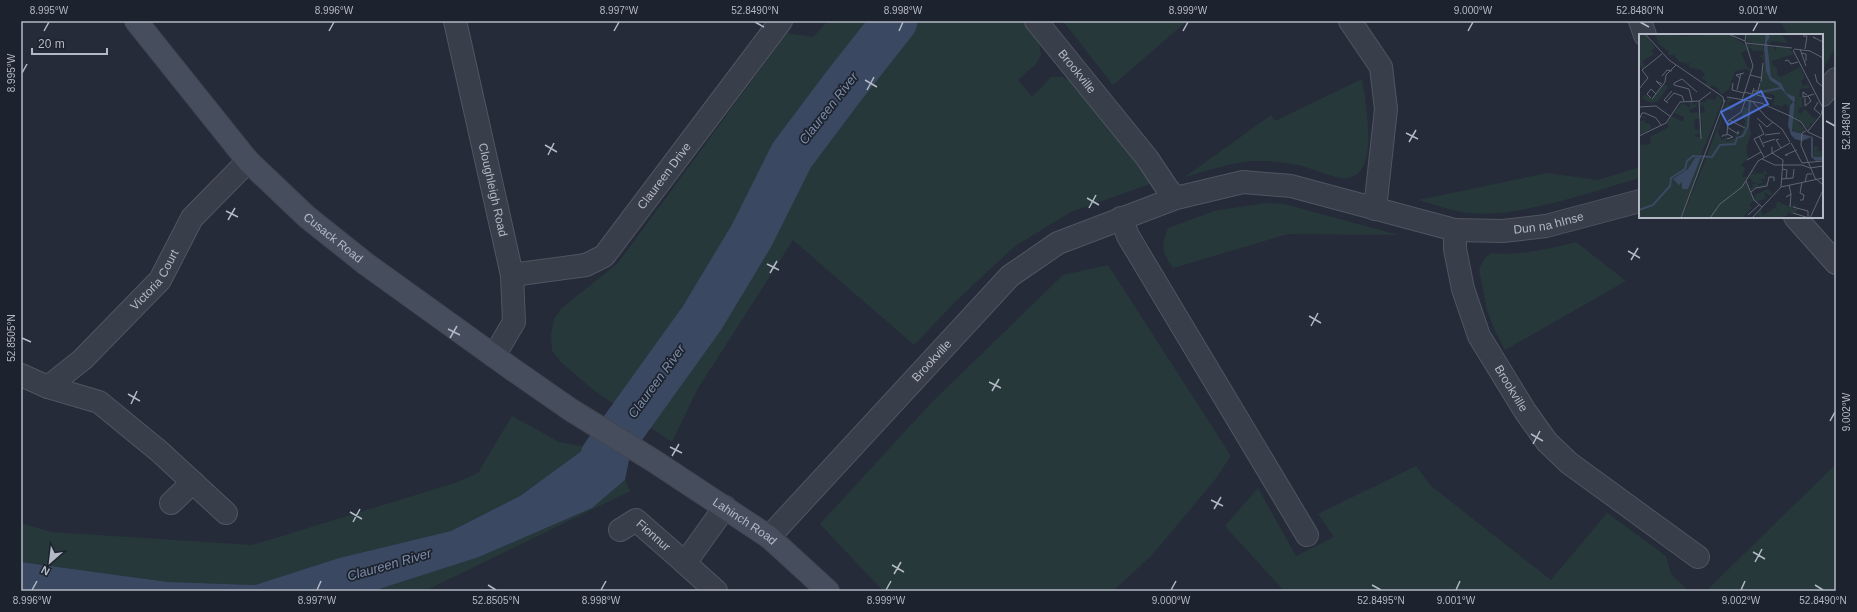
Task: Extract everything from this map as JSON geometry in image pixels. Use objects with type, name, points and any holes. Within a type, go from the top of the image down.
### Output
[{"type":"main road","name":"Cusack Road","points":[[136,21],[248,161],[307,217],[366,264],[571,410]]},
{"type":"main road","name":"Lahinch Road","points":[[571,410],[654,461],[769,537],[828,591]]},
{"type":"street","name":"Cloughleigh Road","points":[[455,21],[512,275],[514,322],[494,356]]},
{"type":"street","name":"Claureen Drive","points":[[512,275],[586,265],[604,256],[781,21]]},
{"type":"street","name":"Brookville","points":[[1036,21],[1146,158],[1166,188],[1176,198]]},
{"type":"street","points":[[1350,21],[1381,67],[1386,109],[1375,209]]},
{"type":"street","points":[[1640,21],[1645,34]]},
{"type":"street","points":[[1823,94],[1836,80]]},
{"type":"street","name":"Victoria Court","points":[[48,387],[83,360],[160,280],[192,218],[248,161]]},
{"type":"street","name":"Brookville","points":[[769,537],[1010,276],[1058,243],[1176,198],[1243,182],[1291,186],[1455,230],[1454,249],[1463,289],[1479,336],[1524,411],[1547,442],[1569,463],[1698,557]]},
{"type":"street","name":"Dun na hInse","points":[[1455,230],[1503,231],[1546,226],[1639,201]]},
{"type":"street","points":[[1121,218],[1128,236],[1307,535]]},
{"type":"street","points":[[1796,218],[1836,263]]},
{"type":"street","points":[[21,375],[48,387],[99,402],[160,452],[226,513]]},
{"type":"street","points":[[171,503],[193,482]]},
{"type":"street","points":[[685,563],[725,507]]},
{"type":"street","name":"Fionnur","points":[[620,530],[636,520],[716,591]]},
{"type":"shaded area","points":[[828,21],[1022,21],[1039,40],[1041,55],[1036,64],[1018,80],[1032,97],[1051,77],[1063,77],[1074,83],[1153,183],[1071,212],[1015,246],[958,299],[914,345],[793,240],[697,390],[672,442],[596,392],[563,364],[552,351],[551,335],[554,319],[562,308],[618,263],[787,33],[813,37]]},
{"type":"shaded area","points":[[1063,21],[1187,21],[1113,85]]},
{"type":"shaded area","points":[[1780,21],[1836,21],[1836,46],[1823,70],[1823,34],[1787,34]]},
{"type":"shaded area","points":[[1362,79],[1366,103],[1368,136],[1364,165],[1357,174],[1342,178],[1297,165],[1251,161],[1232,164],[1185,177],[1271,115],[1275,121]]},
{"type":"shaded area","points":[[1639,167],[1639,178],[1554,203],[1509,212],[1488,214],[1468,213],[1418,200],[1547,173],[1598,180]]},
{"type":"shaded area","points":[[1265,203],[1284,204],[1399,235],[1288,234],[1173,268],[1166,257],[1163,245],[1168,228],[1214,211]]},
{"type":"shaded area","points":[[1576,242],[1626,281],[1505,350],[1495,331],[1487,310],[1479,269],[1485,258],[1491,253],[1523,253]]},
{"type":"shaded area","points":[[1108,265],[1231,456],[1214,481],[1152,555],[1113,591],[883,591],[820,524],[932,402],[1063,275]]},
{"type":"shaded area","points":[[512,416],[559,442],[587,447],[520,496],[451,531],[339,558],[255,585],[168,582],[21,562],[21,523],[51,532],[252,545],[455,483],[478,473]]},
{"type":"shaded area","points":[[1836,464],[1836,591],[1706,591]]},
{"type":"shaded area","points":[[1416,466],[1431,486],[1551,580],[1607,513],[1666,556],[1671,574],[1688,591],[1284,591],[1225,526],[1258,488],[1296,556],[1334,537],[1318,514]]},
{"type":"shaded area","points":[[625,480],[630,491],[425,591],[373,591],[479,557],[592,508]]},
{"type":"water","points":[[640,405],[625,480],[592,508],[479,557],[373,591],[21,591],[21,562],[168,582],[255,585],[339,558],[451,531],[520,496],[587,447]]},
{"type":"waterway","name":"Claureen River","points":[[603,456],[702,318],[752,235],[792,155],[895,21]]}]
